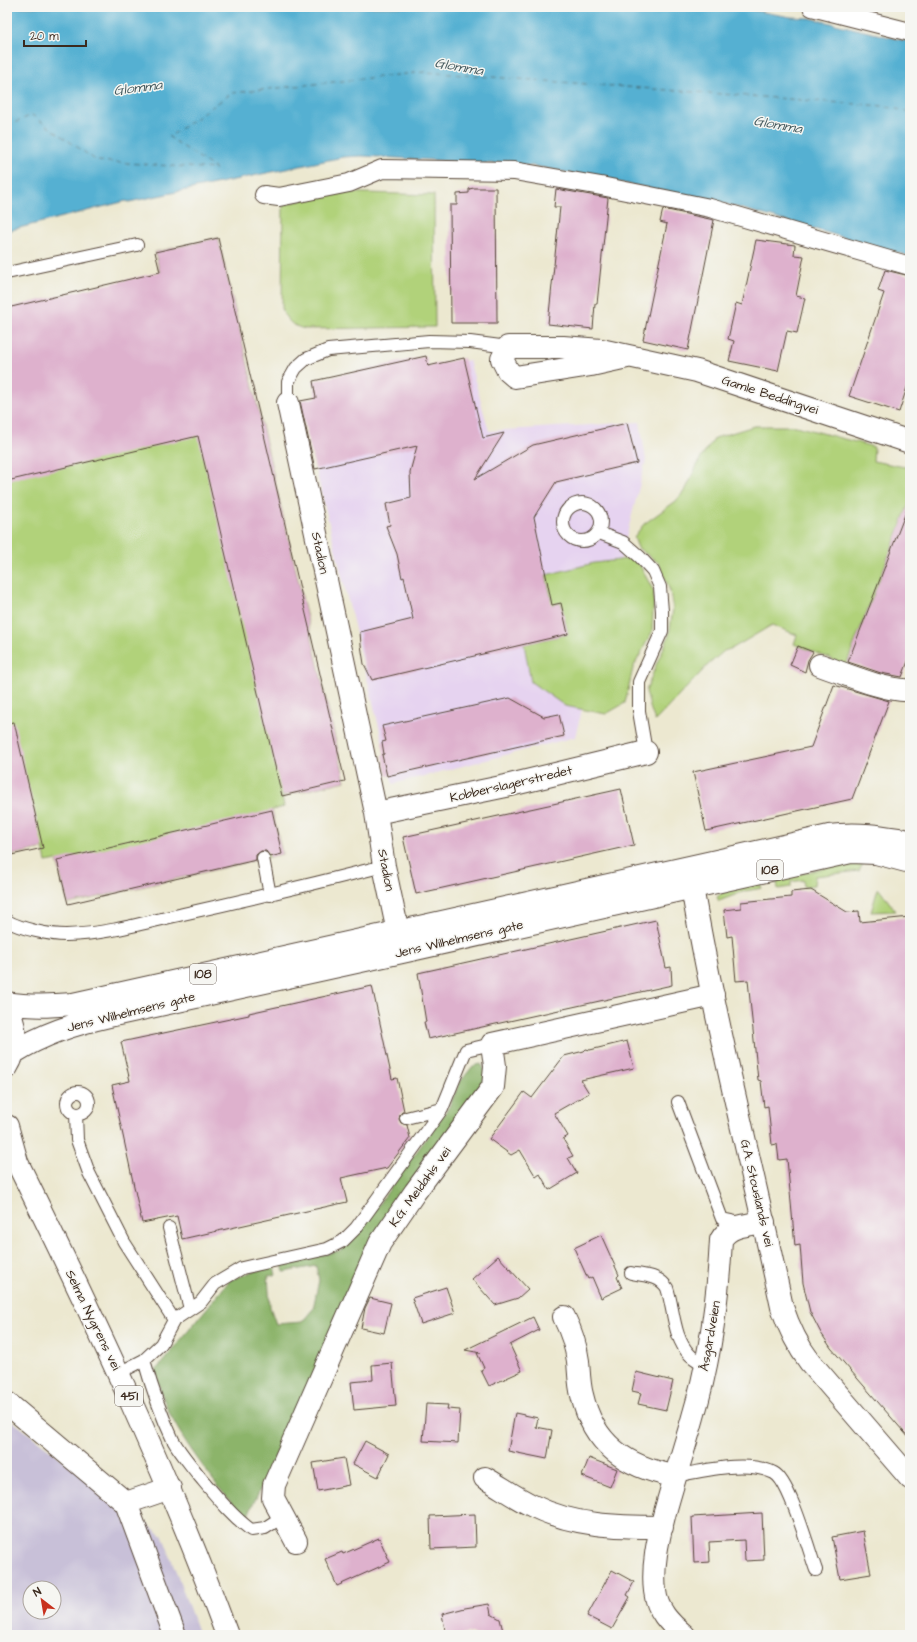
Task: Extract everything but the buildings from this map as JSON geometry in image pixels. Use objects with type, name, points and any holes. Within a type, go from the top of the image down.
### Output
[{"type":"street","points":[[812,7],[910,32]]},
{"type":"street","points":[[264,195],[279,197],[349,183],[382,169],[514,171],[601,186],[710,208],[910,266]]},
{"type":"street","name":"Gamle Beddingvei","points":[[627,357],[591,365],[515,377],[508,371],[502,359],[508,347],[563,347],[601,350],[627,357],[701,372],[910,442]]},
{"type":"street","name":"Stadion","points":[[288,403],[376,814],[384,866],[402,952]]},
{"type":"street","points":[[820,665],[888,688],[901,691],[910,690]]},
{"type":"street","name":"Kobberslagerstredet","points":[[376,814],[506,786],[646,752]]},
{"type":"street","name":"Jens Wilhelmsens gate","points":[[10,1060],[31,1042],[52,1032],[87,1021],[402,952],[691,877],[842,834],[877,835],[910,841]]},
{"type":"street","name":"Jens Wilhelmsens gate","points":[[7,1002],[24,1006],[44,1007],[73,1004],[398,931],[691,877],[851,852],[876,853],[910,862]]},
{"type":"street","name":"G.A. Stouslands vei","points":[[691,877],[695,912],[713,995],[756,1223],[782,1307],[793,1337],[810,1362],[910,1478]]},
{"type":"street","points":[[492,1044],[713,995]]},
{"type":"street","name":"108","points":[[7,1010],[14,1026],[15,1040],[10,1060]]},
{"type":"street","name":"K.G. Meldahls vei","points":[[296,1541],[273,1498],[274,1485],[380,1243],[415,1192],[493,1088],[495,1066],[492,1044]]},
{"type":"street","name":"Selma Nygrens vei","points":[[7,1126],[12,1156],[119,1373],[170,1488],[207,1579],[227,1635]]},
{"type":"street","name":"Åsgårdveien","points":[[679,1634],[661,1610],[655,1592],[656,1561],[662,1527],[674,1476],[694,1416],[705,1365],[717,1297],[721,1240],[725,1233],[731,1229],[756,1223]]},
{"type":"street","points":[[564,1317],[574,1343],[578,1359],[581,1393],[587,1415],[592,1425],[612,1450],[624,1459],[659,1473],[674,1476]]},
{"type":"street","points":[[7,1403],[126,1503],[175,1635]]},
{"type":"street","points":[[485,1478],[533,1506],[574,1521],[617,1527],[662,1527]]},
{"type":"street","points":[[126,1503],[170,1488]]},
{"type":"lane","points":[[7,273],[137,245]]},
{"type":"lane","name":"Stadion","points":[[288,403],[288,382],[296,368],[306,359],[328,350],[429,341],[470,342],[508,347]]},
{"type":"lane","points":[[599,533],[623,542],[640,557],[653,571],[660,587],[662,631],[639,682],[639,711],[646,752]]},
{"type":"lane","points":[[263,858],[270,895]]},
{"type":"lane","points":[[7,921],[36,930],[64,935],[97,933],[270,895],[384,866]]},
{"type":"lane","points":[[119,1373],[144,1360],[160,1344],[174,1320],[201,1302],[215,1284],[242,1268],[327,1249],[343,1241],[356,1228],[442,1110],[466,1050],[492,1044]]},
{"type":"lane","points":[[678,1102],[722,1219],[756,1223]]},
{"type":"lane","points":[[406,1118],[442,1110]]},
{"type":"lane","points":[[76,1114],[77,1140],[89,1173],[124,1242],[174,1320]]},
{"type":"lane","points":[[169,1228],[190,1309]]},
{"type":"lane","points":[[631,1273],[659,1278],[664,1283],[669,1294],[678,1333],[683,1346],[690,1356],[705,1365]]},
{"type":"lane","points":[[144,1360],[174,1440],[191,1466],[224,1505],[251,1530],[265,1528],[282,1517]]},
{"type":"lane","points":[[674,1476],[725,1468],[749,1467],[774,1473],[780,1478],[788,1491],[816,1570]]},
{"type":"shaded area","points":[[469,360],[489,431],[640,422],[646,460],[575,737],[393,784],[299,401]]},
{"type":"shaded area","points":[[7,1417],[163,1536],[199,1635],[7,1635]]},
{"type":"green space","points":[[332,192],[434,195],[435,327],[306,329],[293,325],[287,319],[282,308],[283,205]]},
{"type":"green space","points":[[218,238],[345,781],[282,796],[284,807],[272,810],[282,854],[68,904],[57,860],[46,862],[43,848],[7,856],[7,441],[189,398],[155,252]]},
{"type":"green space","points":[[754,426],[796,426],[874,447],[873,461],[910,468],[910,501],[846,665],[794,644],[797,635],[772,625],[733,648],[724,651],[708,665],[655,721],[646,691],[669,636],[673,609],[670,591],[659,563],[638,548],[634,537],[644,524],[676,501],[686,489],[700,459],[715,438]]},
{"type":"green space","points":[[636,558],[654,592],[652,632],[633,668],[625,703],[606,714],[565,706],[531,682],[524,644],[568,634],[561,603],[548,606],[551,598],[546,575],[594,563]]},
{"type":"green space","points":[[865,859],[859,871],[815,876],[814,885],[804,887],[803,880],[791,882],[791,887],[778,889],[777,882],[760,884],[762,888],[745,891],[719,901],[717,897],[724,891]]},
{"type":"green space","points":[[878,888],[896,911],[871,912]]},
{"type":"green space","points":[[481,1064],[485,1070],[484,1086],[451,1136],[297,1411],[247,1517],[220,1489],[183,1438],[166,1406],[158,1382],[156,1370],[230,1280],[251,1272],[274,1267],[276,1275],[268,1276],[270,1307],[276,1324],[302,1322],[313,1309],[319,1280],[316,1266],[284,1272],[282,1264],[339,1251],[348,1245],[449,1107],[460,1082],[473,1066]]},
{"type":"water","name":"Glomma","points":[[7,7],[735,7],[791,17],[810,18],[910,42],[910,256],[715,201],[534,166],[362,156],[343,157],[129,202],[126,201],[7,231]]},
{"type":"ferry route","points":[[7,126],[32,115],[97,161],[216,169],[169,137],[232,93],[424,72],[883,106],[910,112]]}]
